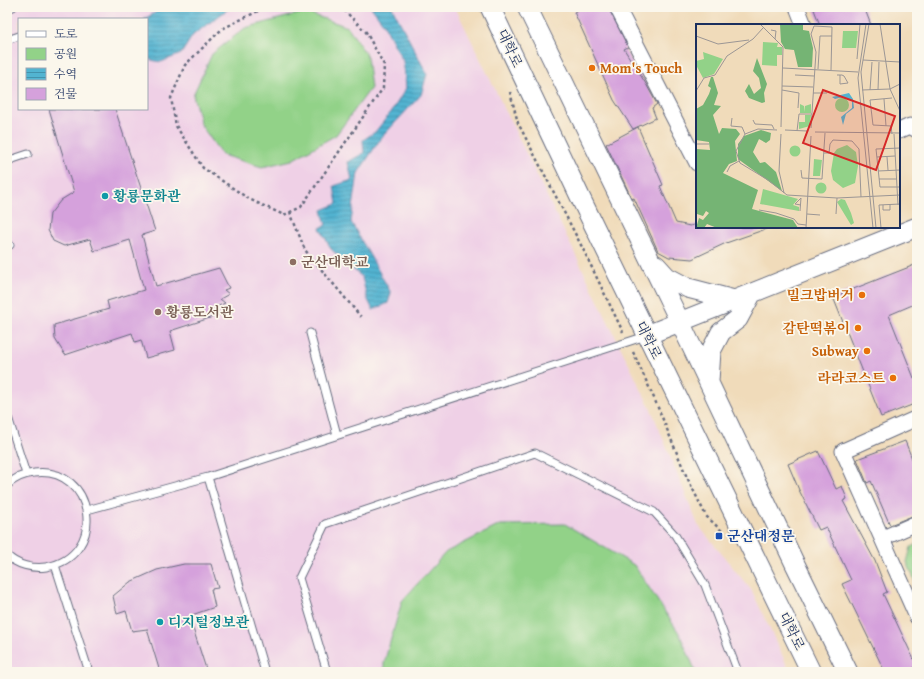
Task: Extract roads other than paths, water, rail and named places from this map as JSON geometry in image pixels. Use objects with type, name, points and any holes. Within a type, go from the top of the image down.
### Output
[{"type":"street","name":"대학로","points":[[490,7],[583,203],[811,672]]},
{"type":"street","points":[[527,7],[848,672]]},
{"type":"street","points":[[617,7],[696,161]]},
{"type":"street","points":[[797,7],[804,24]]},
{"type":"street","points":[[900,131],[910,126],[917,130]]},
{"type":"street","points":[[647,335],[917,226]]},
{"type":"street","points":[[649,258],[667,277],[688,288],[734,300]]},
{"type":"street","points":[[709,382],[711,351],[721,332],[738,319],[752,293]]},
{"type":"street","points":[[917,418],[843,451],[917,617]]},
{"type":"street","points":[[882,538],[917,523]]},
{"type":"lane","points":[[7,9],[13,7]]},
{"type":"lane","points":[[7,40],[18,36]]},
{"type":"lane","points":[[7,161],[28,154]]},
{"type":"lane","points":[[310,333],[337,435]]},
{"type":"lane","points":[[87,510],[208,477],[647,335]]},
{"type":"lane","points":[[7,414],[26,474]]},
{"type":"lane","points":[[327,672],[299,578],[325,524],[535,453],[654,512],[675,535],[705,585],[738,672]]},
{"type":"lane","points":[[7,485],[12,480],[26,474],[42,472],[57,475],[71,483],[81,495],[87,510],[88,524],[85,537],[78,550],[68,559],[55,565],[40,568],[24,566],[7,555]]},
{"type":"lane","points":[[208,477],[265,672]]},
{"type":"lane","points":[[55,565],[89,672]]},
{"type":"water","points":[[165,7],[231,7],[193,35],[181,54],[161,62],[148,59],[148,18],[146,18]]},
{"type":"water","points":[[371,7],[392,7],[427,74],[421,95],[381,138],[358,173],[351,222],[391,293],[388,303],[373,310],[367,298],[362,277],[331,249],[320,228],[326,225],[322,210],[337,204],[334,186],[352,180],[348,162],[364,153],[363,140],[375,132],[392,111],[406,88],[403,61],[383,23]]},
{"type":"place","name":"Mom's Touch","points":[[592,68]]},
{"type":"place","name":"황룡문화관","points":[[105,196]]},
{"type":"place","name":"군산대학교","points":[[293,262]]},
{"type":"place","name":"밀크밥버거","points":[[862,295]]},
{"type":"place","name":"황룡도서관","points":[[158,312]]},
{"type":"place","name":"감탄떡볶이","points":[[858,328]]},
{"type":"place","name":"Subway","points":[[867,351]]},
{"type":"place","name":"라라코스트","points":[[893,378]]},
{"type":"place","name":"군산대정문","points":[[719,536]]},
{"type":"place","name":"디지털정보관","points":[[160,622]]}]
